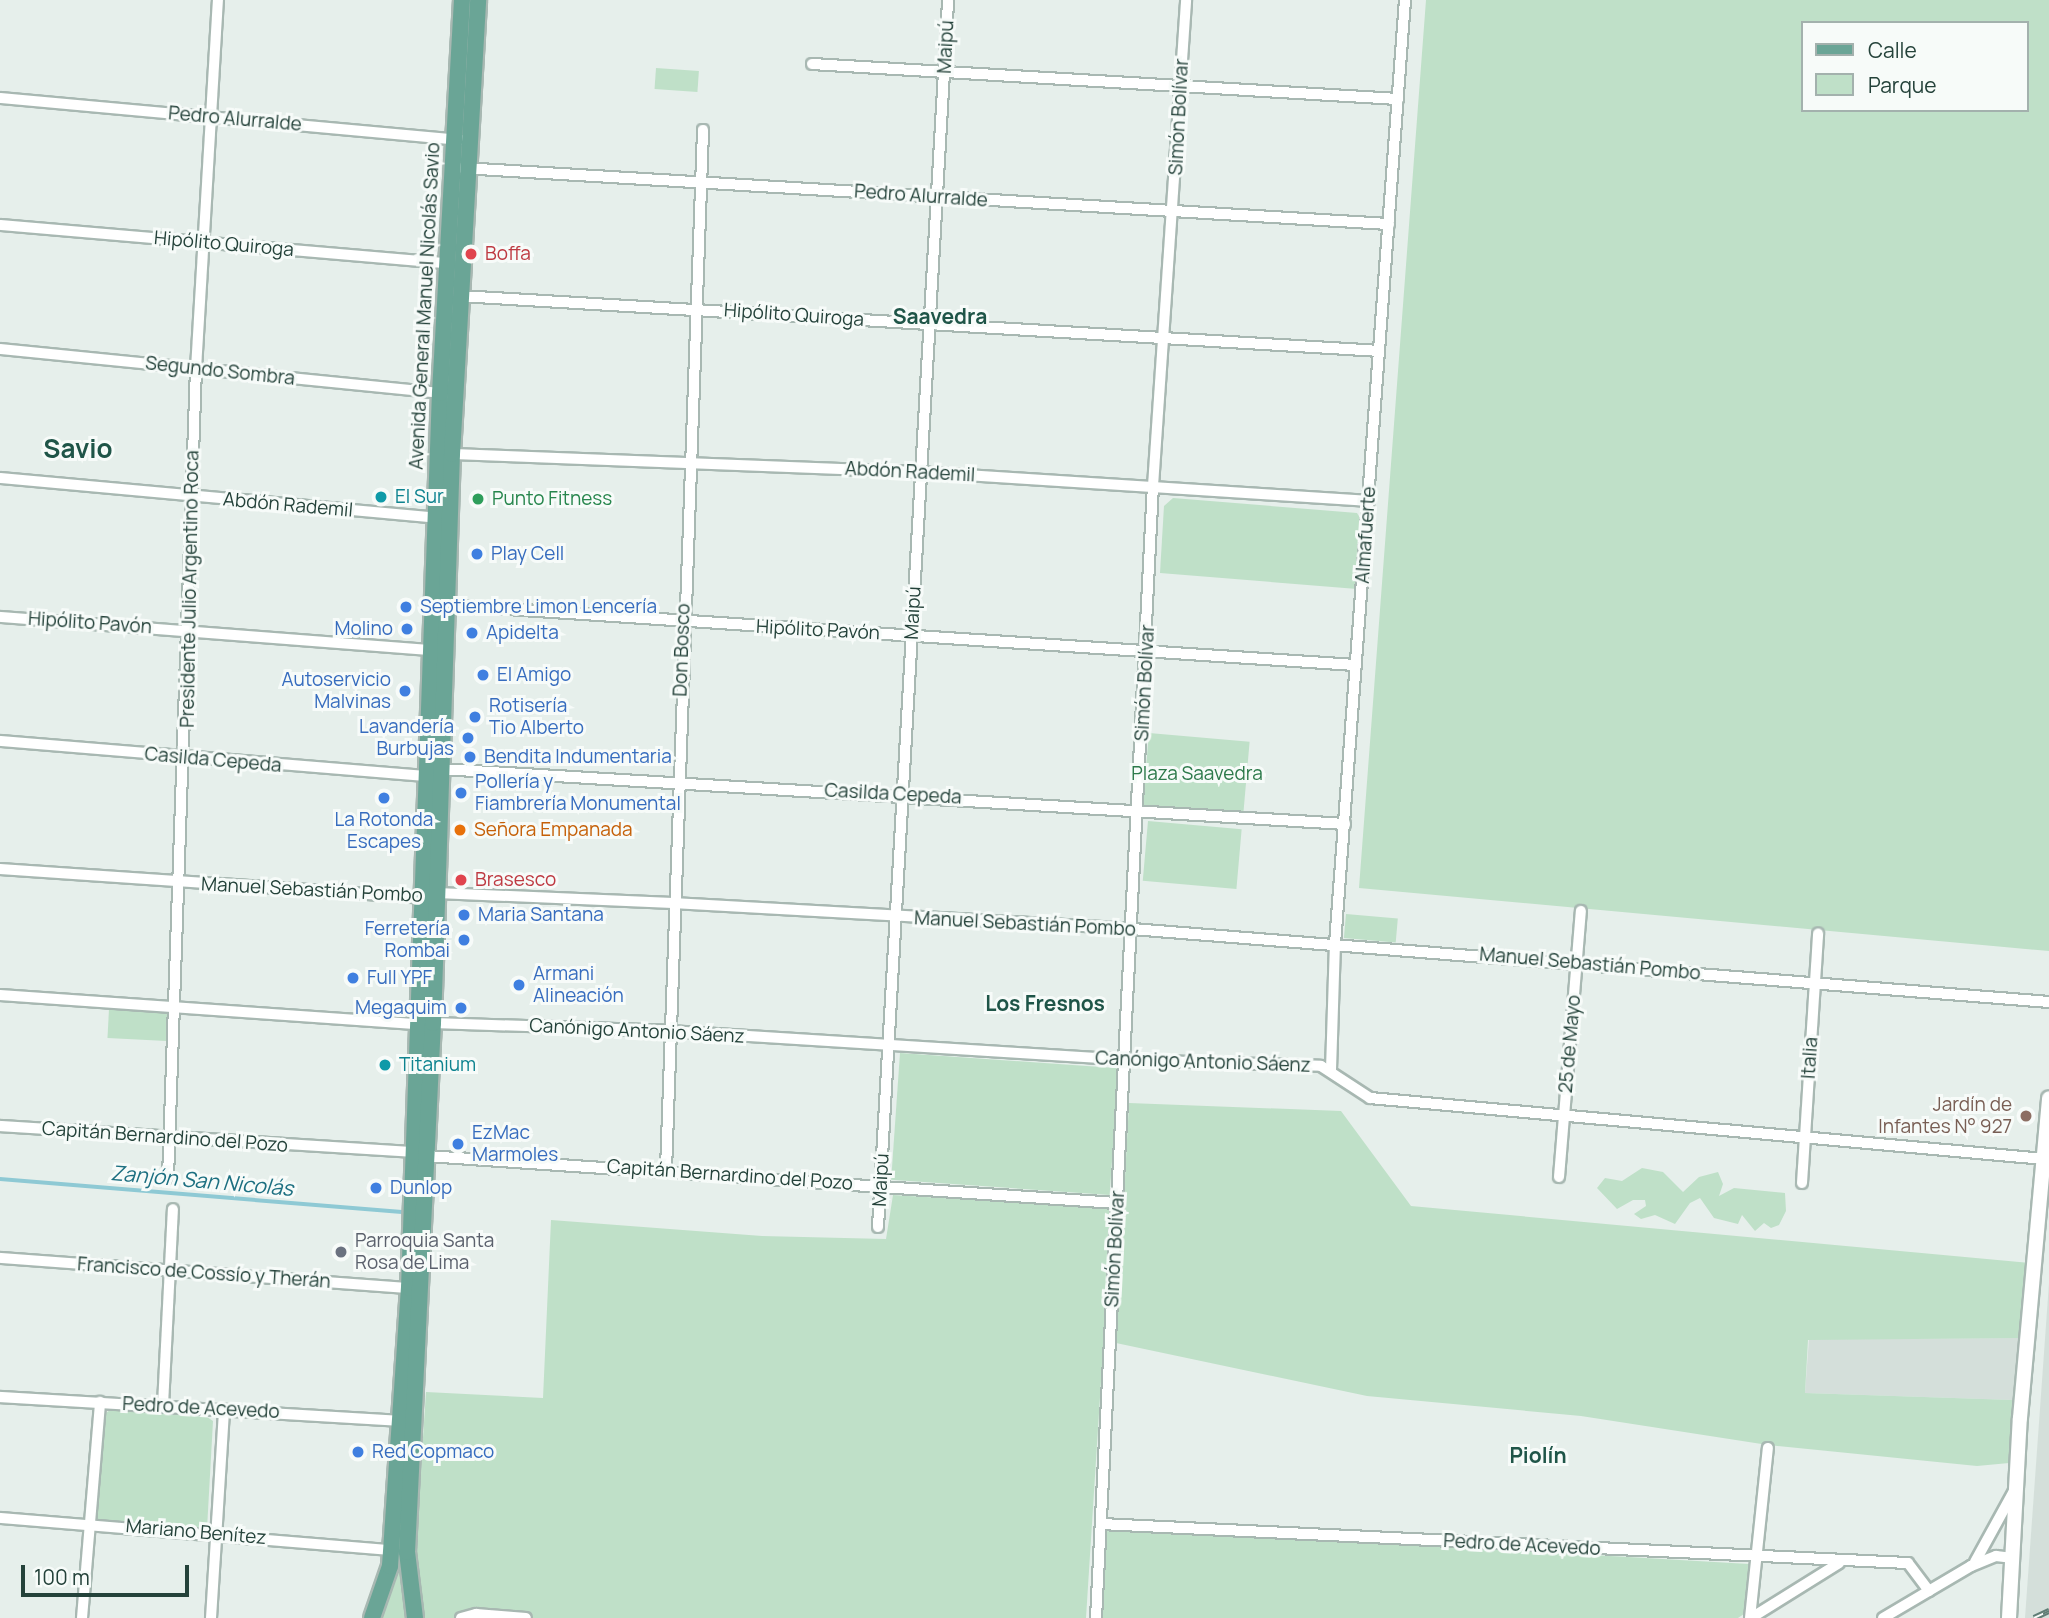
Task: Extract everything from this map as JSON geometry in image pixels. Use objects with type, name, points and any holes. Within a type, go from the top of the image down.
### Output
[{"type":"main road","name":"Avenida General Manuel Nicolás Savio","points":[[462,0],[462,140]]},
{"type":"main road","name":"Avenida General Manuel Nicolás Savio","points":[[415,1618],[407,1552],[434,772],[447,605],[440,393],[447,263],[478,0]]},
{"type":"main road","name":"Avenida General Manuel Nicolás Savio","points":[[434,772],[431,650],[443,518],[452,454],[460,296],[460,167]]},
{"type":"main road","points":[[2009,1618],[2020,1423],[2049,1098]]},
{"type":"main road","name":"Avenida General Manuel Nicolás Savio","points":[[372,1618],[386,1583],[392,1550],[409,1288],[421,1154]]},
{"type":"street","name":"Presidente Julio Argentino Roca","points":[[168,1178],[182,884],[196,369],[218,0]]},
{"type":"street","name":"Maipú","points":[[878,1227],[948,0]]},
{"type":"street","name":"Simón Bolívar","points":[[1096,1618],[1147,651],[1153,486],[1162,339],[1174,211],[1186,0]]},
{"type":"street","name":"Almafuerte","points":[[1331,1070],[1335,944],[1405,0]]},
{"type":"street","points":[[813,64],[1181,83],[1398,99]]},
{"type":"street","name":"Pedro Alurralde","points":[[0,98],[462,140]]},
{"type":"street","name":"Don Bosco","points":[[666,1170],[683,621],[703,130]]},
{"type":"street","name":"Pedro Alurralde","points":[[460,167],[1389,224]]},
{"type":"street","name":"Hipólito Quiroga","points":[[0,225],[447,263]]},
{"type":"street","name":"Hipólito Quiroga","points":[[460,296],[696,308],[929,325],[1379,351]]},
{"type":"street","name":"Segundo Sombra","points":[[0,349],[440,393]]},
{"type":"street","name":"Abdón Rademil","points":[[452,454],[920,472],[1368,501]]},
{"type":"street","name":"Abdón Rademil","points":[[0,478],[443,518]]},
{"type":"street","name":"Hipólito Pavón","points":[[447,605],[1356,665]]},
{"type":"street","name":"Hipólito Pavón","points":[[0,617],[431,650]]},
{"type":"street","name":"Casilda Cepeda","points":[[0,741],[186,758],[434,772],[678,781],[1345,824]]},
{"type":"street","name":"Manuel Sebastián Pombo","points":[[0,869],[182,884],[429,896],[673,903],[1132,929],[1578,961],[2049,1002]]},
{"type":"street","name":"25 de Mayo","points":[[1559,1177],[1581,911]]},
{"type":"street","name":"Italia","points":[[1802,1183],[1818,934]]},
{"type":"street","name":"Canónigo Antonio Sáenz","points":[[0,995],[177,1010],[426,1024],[669,1031],[1124,1060],[1331,1070],[1370,1098],[2045,1159]]},
{"type":"street","name":"Capitán Bernardino del Pozo","points":[[0,1126],[1118,1203]]},
{"type":"street","points":[[163,1405],[173,1209]]},
{"type":"street","name":"Francisco de Cossío y Therán","points":[[0,1258],[409,1288]]},
{"type":"street","name":"Pedro de Acevedo","points":[[0,1397],[401,1421]]},
{"type":"street","points":[[82,1618],[100,1402]]},
{"type":"street","points":[[211,1618],[224,1409]]},
{"type":"street","points":[[1751,1618],[1768,1448]]},
{"type":"street","points":[[1971,1566],[1985,1549],[2017,1485]]},
{"type":"street","name":"Mariano Benítez","points":[[0,1518],[91,1523],[392,1550]]},
{"type":"street","name":"Pedro de Acevedo","points":[[1101,1524],[1839,1563],[1908,1563],[1929,1591]]},
{"type":"street","points":[[1883,1618],[1971,1566],[1996,1556],[2013,1558]]},
{"type":"street","points":[[1751,1618],[1839,1563]]},
{"type":"street","points":[[461,1618],[476,1614],[526,1618]]},
{"type":"shaded area","points":[[2049,1283],[2049,1618],[2025,1618]]},
{"type":"shaded area","points":[[2021,1338],[2013,1400],[1805,1393],[1809,1339]]},
{"type":"green space","points":[[1426,0],[2049,0],[2049,951],[1359,888]]},
{"type":"green space","points":[[656,68],[699,71],[697,92],[655,89]]},
{"type":"green space","points":[[1173,498],[1357,513],[1362,521],[1357,589],[1160,573],[1164,506]]},
{"type":"green space","name":"Plaza Saavedra","points":[[1149,733],[1250,742],[1243,815],[1143,806]]},
{"type":"green space","points":[[1148,821],[1242,829],[1236,889],[1143,881]]},
{"type":"green space","points":[[1346,914],[1398,919],[1396,942],[1344,938]]},
{"type":"green space","points":[[109,1009],[173,1012],[171,1041],[107,1038]]},
{"type":"green space","points":[[900,1053],[1118,1068],[1110,1195],[891,1180]]},
{"type":"green space","points":[[1129,1103],[1341,1111],[1411,1206],[2030,1263],[2021,1338],[1808,1340],[1805,1393],[2013,1400],[2009,1463],[1977,1466],[1768,1445],[1581,1416],[1367,1396],[1116,1343]]},
{"type":"green space","points":[[1642,1168],[1663,1172],[1683,1192],[1699,1177],[1718,1172],[1723,1184],[1719,1196],[1734,1188],[1785,1193],[1786,1211],[1779,1225],[1771,1228],[1764,1223],[1755,1231],[1742,1215],[1738,1224],[1714,1218],[1700,1198],[1690,1203],[1675,1224],[1655,1215],[1641,1219],[1634,1214],[1646,1206],[1645,1200],[1633,1200],[1617,1209],[1597,1188],[1605,1178],[1622,1181]]},
{"type":"green space","points":[[893,1195],[1112,1208],[1086,1618],[424,1618],[417,1582],[417,1529],[426,1392],[543,1398],[551,1220],[762,1236],[886,1239]]},
{"type":"green space","points":[[110,1410],[207,1417],[213,1421],[207,1529],[97,1521],[102,1416]]},
{"type":"green space","points":[[1105,1531],[1313,1539],[1749,1564],[1744,1614],[1738,1618],[1099,1618]]},
{"type":"green space","points":[[399,1565],[408,1618],[382,1618],[396,1580]]},
{"type":"waterway","name":"Zanjón San Nicolás","points":[[0,1179],[402,1212]]},
{"type":"railway","points":[[2034,1618],[2049,1611]]},
{"type":"place","name":"Boffa","points":[[471,254]]},
{"type":"place","name":"El Sur","points":[[381,497]]},
{"type":"place","name":"Punto Fitness","points":[[478,499]]},
{"type":"place","name":"Play Cell","points":[[477,554]]},
{"type":"place","name":"Septiembre Limon Lencería","points":[[406,607]]},
{"type":"place","name":"Molino","points":[[407,629]]},
{"type":"place","name":"Apidelta","points":[[472,633]]},
{"type":"place","name":"El Amigo","points":[[483,675]]},
{"type":"place","name":"Autoservicio Malvinas","points":[[405,691]]},
{"type":"place","name":"Rotisería Tio Alberto","points":[[475,717]]},
{"type":"place","name":"Lavandería Burbujas","points":[[468,738]]},
{"type":"place","name":"Bendita Indumentaria","points":[[470,757]]},
{"type":"place","name":"Pollería y Fiambrería Monumental","points":[[461,793]]},
{"type":"place","name":"La Rotonda Escapes","points":[[384,798]]},
{"type":"place","name":"Señora Empanada","points":[[460,830]]},
{"type":"place","name":"Brasesco","points":[[461,880]]},
{"type":"place","name":"Maria Santana","points":[[464,915]]},
{"type":"place","name":"Ferretería Rombai","points":[[464,940]]},
{"type":"place","name":"Full YPF","points":[[353,978]]},
{"type":"place","name":"Armani Alineación","points":[[519,985]]},
{"type":"place","name":"Megaquim","points":[[461,1008]]},
{"type":"place","name":"Titanium","points":[[385,1065]]},
{"type":"place","name":"Jardín de Infantes N° 927","points":[[2026,1116]]},
{"type":"place","name":"EzMac Marmoles","points":[[458,1144]]},
{"type":"place","name":"Dunlop","points":[[376,1188]]},
{"type":"place","name":"Parroquia Santa Rosa de Lima","points":[[341,1252]]},
{"type":"place","name":"Red Copmaco","points":[[358,1452]]},
{"type":"district","name":"Saavedra","points":[[940,316]]},
{"type":"district","name":"Savio","points":[[78,449]]},
{"type":"district","name":"Los Fresnos","points":[[1045,1003]]},
{"type":"district","name":"Piolín","points":[[1538,1455]]}]
